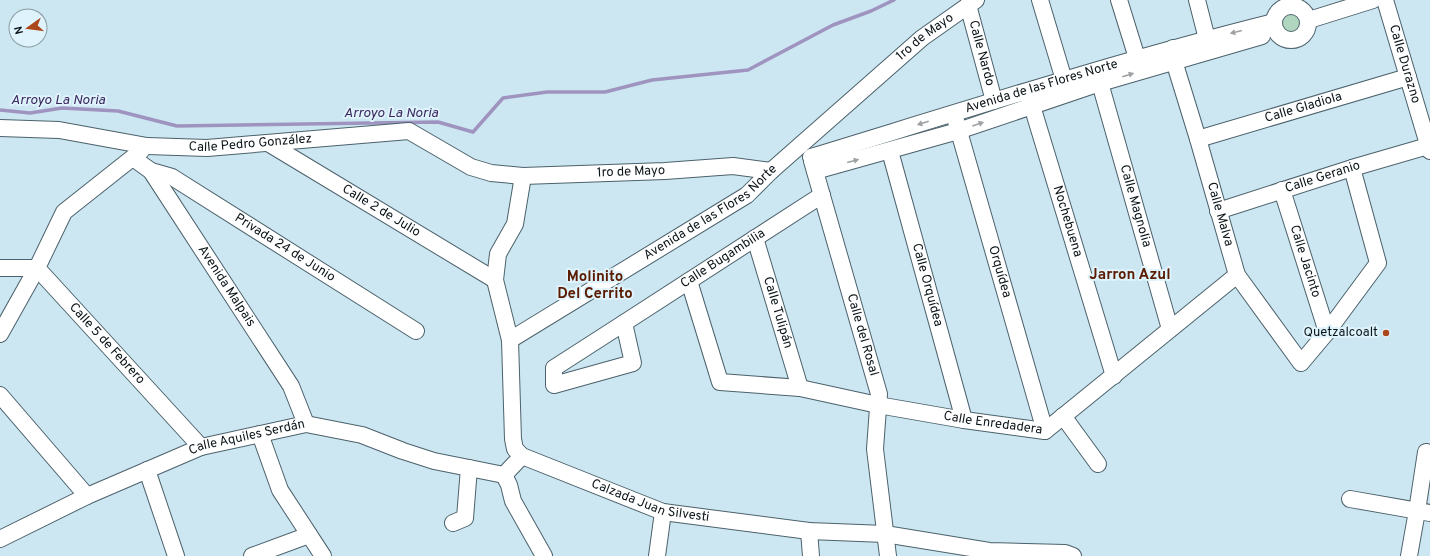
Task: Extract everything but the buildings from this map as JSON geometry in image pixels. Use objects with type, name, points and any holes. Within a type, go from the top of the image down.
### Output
[{"type":"street","points":[[1040,0],[1064,80]]},
{"type":"street","points":[[1119,0],[1137,58]]},
{"type":"street","points":[[1196,0],[1207,39]]},
{"type":"street","points":[[1307,17],[1352,0]]},
{"type":"street","points":[[1307,17],[1372,0]]},
{"type":"street","name":"Calle Durazno","points":[[1386,0],[1429,148]]},
{"type":"street","name":"Calle Nardo","points":[[972,2],[994,101]]},
{"type":"street","name":"1ro de Mayo","points":[[804,142],[922,38],[972,2]]},
{"type":"street","points":[[1284,3],[1298,7],[1307,17],[1306,31],[1298,38],[1287,40],[1282,37],[1275,27],[1275,16],[1284,3]]},
{"type":"street","name":"Avenida de las Flores Norte","points":[[813,164],[953,113],[994,101],[1030,98],[1100,83],[1173,55],[1207,39],[1275,27]]},
{"type":"street","name":"Avenida de las Flores Norte","points":[[813,164],[890,151],[958,131],[1030,98],[1064,80],[1137,58],[1173,55],[1275,27]]},
{"type":"street","name":"Calle Malva","points":[[1173,55],[1237,275],[1301,363],[1327,332]]},
{"type":"street","name":"Calle Gladiola","points":[[1198,139],[1408,76]]},
{"type":"street","name":"Calle Magnolia","points":[[1100,83],[1170,329]]},
{"type":"street","name":"Nochebuena","points":[[1030,98],[1114,376]]},
{"type":"street","name":"Orquídea","points":[[953,113],[1045,431]]},
{"type":"street","name":"Calle Pedro González","points":[[0,128],[59,130],[147,146],[207,148],[409,131],[471,166],[491,173]]},
{"type":"street","name":"Avenida de las Flores Norte","points":[[510,340],[747,195],[771,171],[804,142]]},
{"type":"street","name":"Calle del Rosal","points":[[804,142],[813,164],[879,394],[875,449],[888,556]]},
{"type":"street","name":"Calle 2 de Julio","points":[[268,143],[495,280]]},
{"type":"street","points":[[0,334],[37,268],[64,212],[147,146]]},
{"type":"street","name":"Calle Geranio","points":[[1218,211],[1352,168],[1429,148]]},
{"type":"street","name":"Calle Orquídea","points":[[890,151],[964,420]]},
{"type":"street","name":"Avenida Malpais","points":[[133,158],[151,171],[291,386],[306,424]]},
{"type":"street","name":"1ro de Mayo","points":[[491,173],[523,176],[665,171],[733,166],[771,171]]},
{"type":"street","points":[[1327,332],[1378,263],[1352,168]]},
{"type":"street","name":"Privada 24 de Junio","points":[[151,171],[172,176],[416,331]]},
{"type":"street","points":[[523,176],[515,224],[498,254],[495,280],[510,340],[512,439],[515,449],[522,456],[504,474],[514,502],[544,556]]},
{"type":"street","name":"Calle Jacinto","points":[[1282,190],[1327,332]]},
{"type":"street","name":"Calle Bugambilia","points":[[624,323],[633,363],[554,385],[554,368],[822,195]]},
{"type":"street","name":"Calle Tulipán","points":[[756,238],[800,388]]},
{"type":"street","points":[[0,268],[37,268]]},
{"type":"street","name":"Calle 5 de Febrero","points":[[37,268],[201,447]]},
{"type":"street","name":"Calle Enredadera","points":[[689,281],[720,382],[800,388],[878,405],[964,420],[1045,431],[1237,275]]},
{"type":"street","points":[[0,395],[86,496]]},
{"type":"street","points":[[1063,416],[1098,464]]},
{"type":"street","name":"Calle Aquiles Serdán","points":[[0,539],[86,496],[201,447],[306,424],[362,435],[434,461],[504,474]]},
{"type":"street","points":[[260,434],[280,490],[323,556]]},
{"type":"street","points":[[1409,556],[1424,512],[1426,452]]},
{"type":"street","name":"Calzada Juan Silvesti","points":[[522,456],[663,512],[809,531],[885,534],[973,552],[1065,553],[1073,556]]},
{"type":"street","points":[[453,523],[464,518],[469,468]]},
{"type":"street","points":[[147,470],[176,556]]},
{"type":"street","points":[[1350,499],[1424,512]]},
{"type":"street","points":[[657,556],[663,512]]},
{"type":"street","points":[[809,531],[811,556]]},
{"type":"street","points":[[252,556],[309,535]]},
{"type":"green space","points":[[1288,6],[1308,19],[1293,40],[1275,28]]},
{"type":"waterway","name":"Arroyo La Noria","points":[[0,110],[30,113],[62,108],[118,111],[177,126],[438,122],[473,132],[503,98],[547,92],[605,92],[652,80],[748,70],[833,25],[871,11],[894,0]]},
{"type":"place","name":"Quetzalcoalt","points":[[1386,333]]},
{"type":"district","name":"Jarron Azul","points":[[1130,275]]},
{"type":"district","name":"Molinito Del Cerrito","points":[[595,286]]}]
